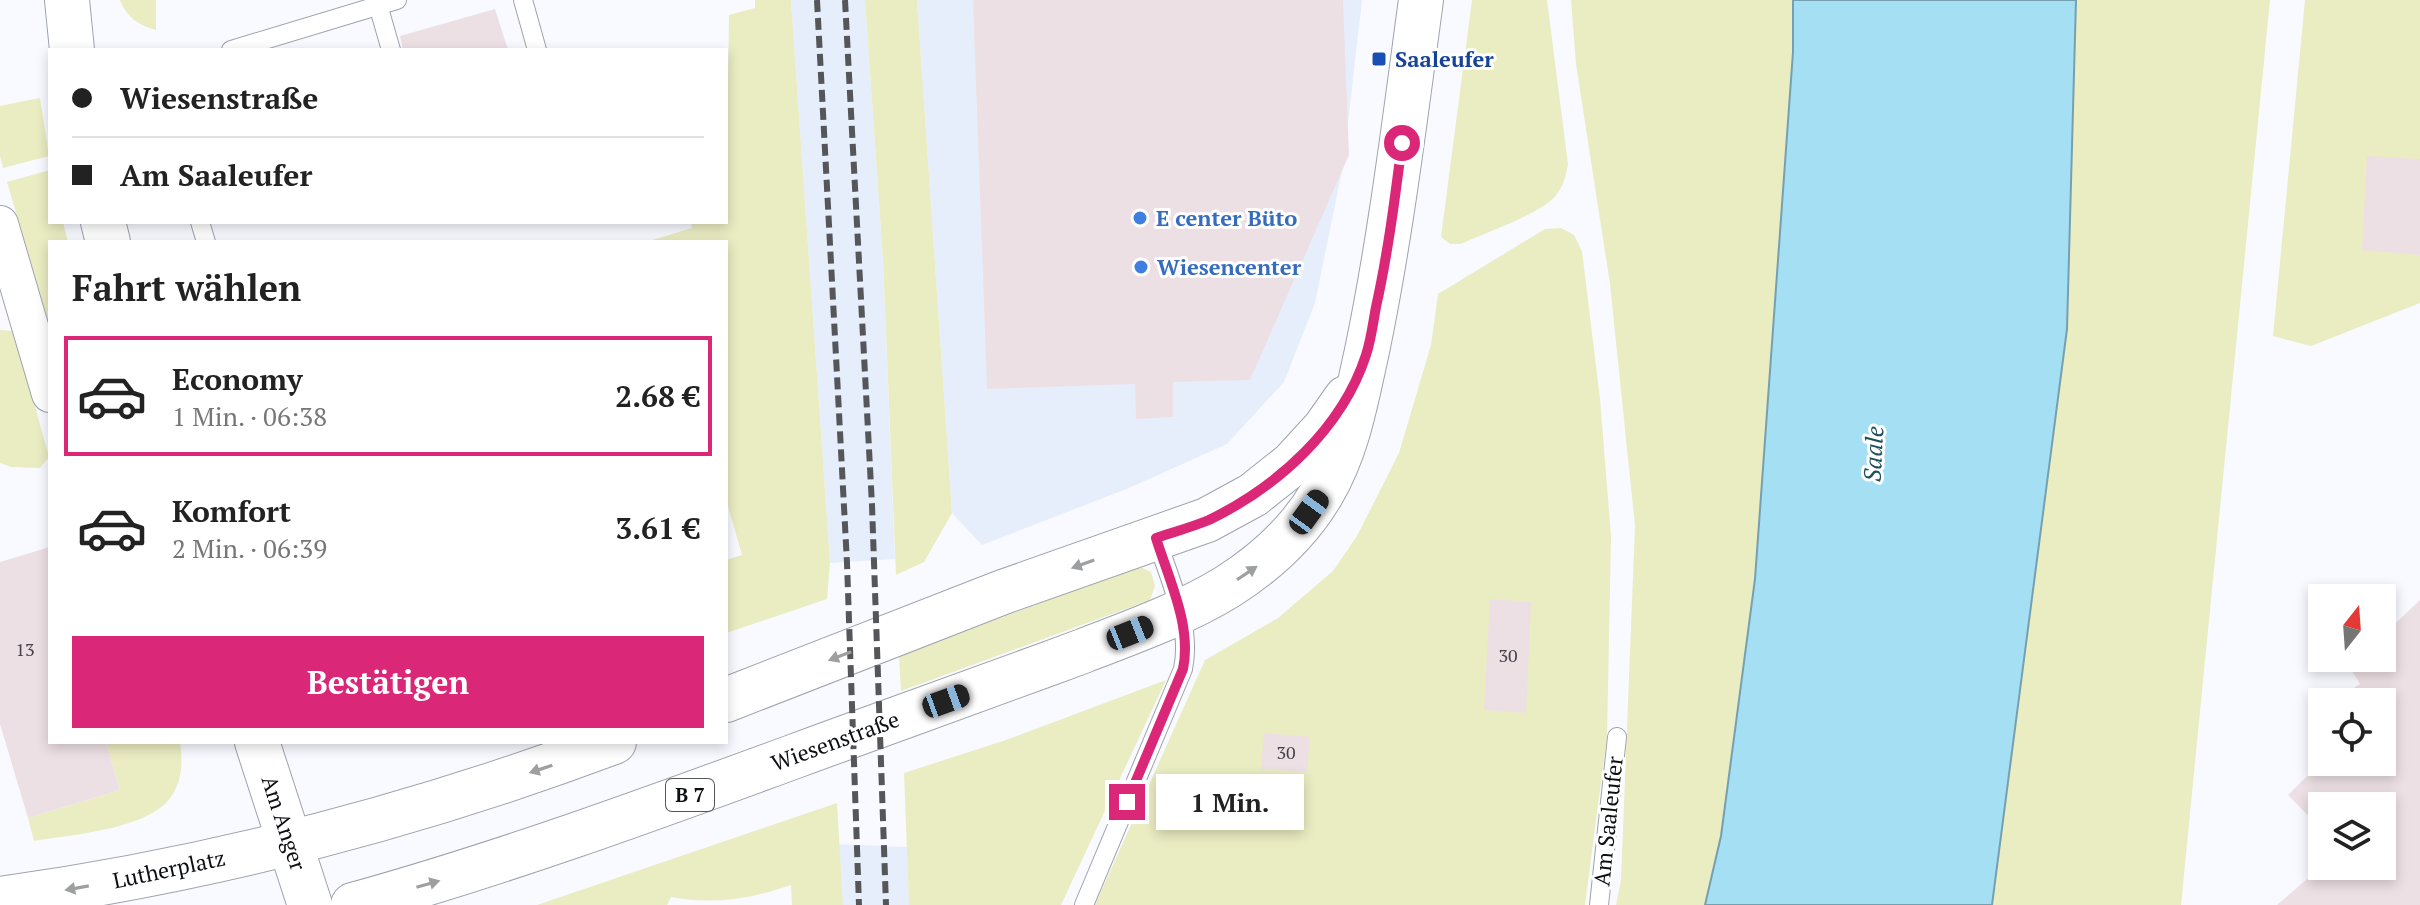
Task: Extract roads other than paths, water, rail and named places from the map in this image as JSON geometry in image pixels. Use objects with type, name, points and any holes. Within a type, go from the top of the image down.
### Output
[{"type":"main road","points":[[67,0],[72,48]]},
{"type":"main road","name":"Wiesenstraße","points":[[353,905],[460,874],[678,799],[1051,663],[1180,612],[1226,588],[1264,562],[1295,530],[1322,494],[1343,449],[1356,408],[1395,201],[1421,0]]},
{"type":"main road","name":"Wiesenstraße","points":[[728,699],[1003,592],[1207,520],[1253,495],[1292,464],[1325,428],[1348,396],[1366,355]]},
{"type":"main road","name":"Am Anger","points":[[258,744],[310,905]]},
{"type":"main road","points":[[291,844],[420,808],[608,744]]},
{"type":"main road","name":"Lutherplatz","points":[[0,899],[75,889],[291,844]]},
{"type":"street","points":[[0,224],[48,387]]},
{"type":"lane","points":[[238,48],[397,0]]},
{"type":"lane","points":[[523,0],[536,48]]},
{"type":"lane","points":[[378,5],[390,48]]},
{"type":"lane","points":[[1084,905],[1183,669],[1187,645],[1180,612],[1156,538]]},
{"type":"lane","name":"Am Saaleufer","points":[[1599,905],[1617,737]]},
{"type":"water","name":"Saale","points":[[1793,0],[2076,0],[2067,329],[1992,905],[1705,905],[1721,836],[1755,579],[1793,52]]},
{"type":"railway","points":[[817,0],[847,563],[859,905]]},
{"type":"railway","points":[[845,0],[872,505],[886,905]]},
{"type":"place","name":"Saaleufer","points":[[1379,59]]},
{"type":"place","name":"E center Büto","points":[[1140,218]]},
{"type":"place","name":"Wiesencenter","points":[[1141,267]]}]
